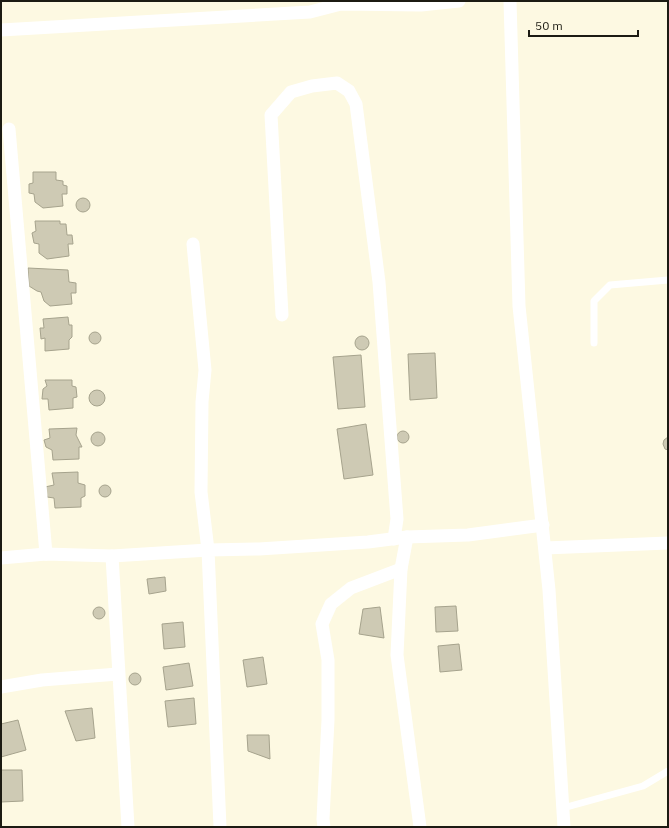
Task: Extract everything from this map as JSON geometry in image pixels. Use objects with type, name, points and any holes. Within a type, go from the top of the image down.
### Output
[{"type":"street","points":[[1,30],[310,12],[341,4],[421,5],[459,1]]},
{"type":"street","points":[[510,1],[520,306],[549,590],[564,827]]},
{"type":"street","points":[[282,315],[270,115],[291,92],[312,86],[336,83],[349,91],[356,104],[379,282],[397,520],[394,539]]},
{"type":"street","points":[[9,129],[46,554]]},
{"type":"street","points":[[193,244],[205,370],[202,402],[202,492],[208,550],[220,827]]},
{"type":"street","points":[[1,558],[46,554],[112,556],[208,550],[259,549],[368,542],[408,537],[468,535],[542,525]]},
{"type":"street","points":[[408,537],[400,569],[397,655],[420,827]]},
{"type":"street","points":[[545,548],[668,543]]},
{"type":"street","points":[[112,556],[128,827]]},
{"type":"street","points":[[324,827],[323,819],[328,720],[328,660],[322,624],[331,604],[351,588],[400,569]]},
{"type":"street","points":[[1,687],[42,680],[118,674]]},
{"type":"lane","points":[[594,343],[594,301],[610,285],[668,280]]},
{"type":"lane","points":[[563,808],[643,786],[668,771]]},
{"type":"building","points":[[33,172],[56,172],[56,180],[63,181],[63,185],[67,186],[67,194],[62,194],[63,206],[43,208],[35,202],[34,194],[29,193],[29,184],[33,183]]},
{"type":"building","points":[[83,198],[88,200],[90,205],[88,210],[83,212],[78,210],[76,205],[78,200]]},
{"type":"building","points":[[35,221],[60,221],[60,224],[66,224],[67,235],[72,235],[73,244],[68,244],[69,256],[47,259],[39,253],[39,244],[34,243],[32,233],[36,231]]},
{"type":"building","points":[[28,268],[68,270],[69,282],[76,283],[76,293],[71,293],[72,304],[50,306],[44,301],[41,292],[29,286]]},
{"type":"building","points":[[68,317],[69,325],[72,325],[72,337],[69,340],[69,349],[45,351],[45,338],[41,339],[40,328],[44,328],[43,319]]},
{"type":"building","points":[[97,332],[100,333],[100,343],[93,344],[90,343],[89,336],[90,333]]},
{"type":"building","points":[[362,336],[367,338],[369,343],[367,348],[362,350],[357,348],[355,343],[357,338]]},
{"type":"building","points":[[435,353],[437,398],[410,400],[408,354]]},
{"type":"building","points":[[361,355],[365,407],[338,409],[333,357]]},
{"type":"building","points":[[45,380],[72,380],[72,386],[76,387],[77,397],[73,398],[73,408],[49,410],[48,399],[42,399],[43,389],[47,386]]},
{"type":"building","points":[[97,390],[103,392],[105,398],[103,404],[97,406],[91,404],[89,398],[91,392]]},
{"type":"building","points":[[366,424],[373,475],[344,479],[337,429]]},
{"type":"building","points":[[77,428],[76,435],[82,447],[79,447],[79,459],[53,460],[52,450],[46,447],[44,440],[50,438],[49,429]]},
{"type":"building","points":[[405,431],[408,432],[408,442],[401,443],[398,442],[397,435],[398,432]]},
{"type":"building","points":[[98,432],[103,434],[105,439],[103,444],[98,446],[93,444],[91,439],[93,434]]},
{"type":"building","points":[[668,437],[668,450],[665,449],[663,444],[664,440]]},
{"type":"building","points":[[78,472],[78,483],[85,485],[85,496],[81,498],[81,507],[55,508],[54,498],[47,497],[45,487],[54,485],[52,473]]},
{"type":"building","points":[[105,485],[109,487],[111,491],[109,495],[105,497],[101,495],[99,491],[101,487]]},
{"type":"building","points":[[165,577],[166,591],[149,594],[147,579]]},
{"type":"building","points":[[456,606],[458,631],[436,632],[435,607]]},
{"type":"building","points":[[97,607],[101,607],[105,613],[101,619],[97,619],[93,615],[93,611]]},
{"type":"building","points":[[380,607],[384,638],[359,634],[363,609]]},
{"type":"building","points":[[183,622],[185,647],[164,649],[162,624]]},
{"type":"building","points":[[459,644],[462,670],[440,672],[438,646]]},
{"type":"building","points":[[263,657],[267,684],[247,687],[243,660]]},
{"type":"building","points":[[189,663],[193,686],[166,690],[163,667]]},
{"type":"building","points":[[133,673],[137,673],[141,679],[137,685],[133,685],[129,681],[129,677]]},
{"type":"building","points":[[194,698],[196,724],[168,727],[165,701]]},
{"type":"building","points":[[92,708],[95,738],[76,741],[65,711]]},
{"type":"building","points":[[18,720],[26,750],[1,757],[1,724]]},
{"type":"building","points":[[247,735],[269,735],[270,759],[248,751]]},
{"type":"building","points":[[1,770],[22,770],[23,801],[1,802]]}]
